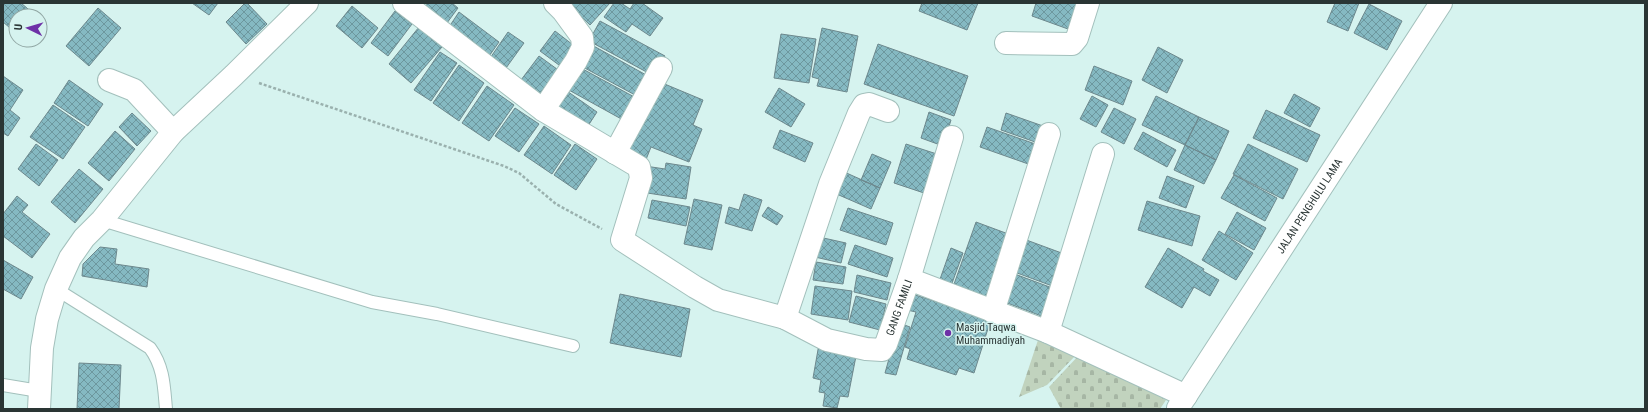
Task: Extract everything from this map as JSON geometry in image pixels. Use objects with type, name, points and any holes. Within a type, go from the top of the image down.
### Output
[{"type":"street","points":[[39,400],[43,341],[47,319],[56,289],[70,258],[84,238],[102,220],[173,132],[234,75],[307,3]]},
{"type":"street","points":[[404,3],[543,110],[639,167],[641,178],[622,240]]},
{"type":"street","points":[[543,110],[576,61],[583,47],[582,38],[564,10],[556,3]]},
{"type":"street","points":[[1006,42],[1072,44],[1077,38],[1088,3]]},
{"type":"street","name":"JALAN PENGHULU LAMA","points":[[1182,403],[1441,3]]},
{"type":"street","points":[[615,153],[661,68]]},
{"type":"street","points":[[109,80],[134,90],[173,132]]},
{"type":"street","points":[[785,318],[830,184],[859,113],[864,105],[869,104],[888,111]]},
{"type":"street","points":[[993,312],[1049,134]]},
{"type":"street","points":[[909,279],[952,137]]},
{"type":"street","points":[[1048,332],[1103,154]]},
{"type":"street","name":"GANG FAMILI","points":[[622,240],[718,300],[785,318],[827,340],[866,349],[882,350],[886,344],[909,279],[1048,332],[1182,403]]},
{"type":"lane","points":[[102,220],[372,302],[437,314],[573,346]]},
{"type":"lane","points":[[56,289],[150,348],[159,361],[162,372],[166,409]]},
{"type":"lane","points":[[3,385],[39,400]]},
{"type":"path","points":[[234,75],[504,166],[519,173],[556,204],[622,240]]},
{"type":"green space","points":[[1039,337],[1078,353],[1047,385],[1019,397]]},
{"type":"green space","points":[[1080,354],[1166,400],[1160,409],[1061,409],[1049,387]]},
{"type":"building","points":[[3,3],[21,3],[27,8],[8,8],[8,26],[3,22]]},
{"type":"building","points":[[192,3],[218,3],[209,15]]},
{"type":"building","points":[[245,3],[247,3],[267,24],[246,44],[226,22]]},
{"type":"building","points":[[428,3],[452,3],[458,8],[444,27],[422,11]]},
{"type":"building","points":[[571,3],[610,3],[590,25],[569,5]]},
{"type":"building","points":[[614,3],[621,3],[630,9],[634,3],[642,3],[663,18],[650,36],[632,24],[626,32],[604,17]]},
{"type":"building","points":[[922,3],[978,3],[967,30],[919,11]]},
{"type":"building","points":[[1036,3],[1077,3],[1068,29],[1032,16]]},
{"type":"building","points":[[1335,3],[1359,3],[1348,31],[1327,22]]},
{"type":"building","points":[[1369,4],[1402,21],[1387,50],[1354,33]]},
{"type":"building","points":[[352,6],[378,28],[362,48],[336,26]]},
{"type":"building","points":[[98,8],[121,28],[89,66],[66,46]]},
{"type":"building","points":[[395,11],[412,24],[388,56],[371,43]]},
{"type":"building","points":[[459,12],[499,42],[487,59],[447,30]]},
{"type":"building","points":[[600,21],[665,56],[654,76],[589,41]]},
{"type":"building","points":[[419,27],[442,47],[411,83],[389,64]]},
{"type":"building","points":[[822,28],[858,36],[847,92],[817,86],[819,79],[812,77]]},
{"type":"building","points":[[555,31],[577,48],[563,68],[540,51]]},
{"type":"building","points":[[508,32],[524,43],[501,75],[486,64]]},
{"type":"building","points":[[781,34],[816,39],[809,83],[774,78]]},
{"type":"building","points":[[590,44],[648,76],[637,96],[579,65]]},
{"type":"building","points":[[878,44],[968,76],[954,116],[864,84]]},
{"type":"building","points":[[1158,47],[1183,60],[1167,93],[1142,80]]},
{"type":"building","points":[[440,52],[457,63],[431,101],[414,90]]},
{"type":"building","points":[[539,56],[561,72],[540,101],[518,84]]},
{"type":"building","points":[[459,65],[484,83],[459,121],[433,103]]},
{"type":"building","points":[[1094,66],[1132,81],[1123,105],[1085,90]]},
{"type":"building","points":[[579,67],[638,99],[625,121],[567,89]]},
{"type":"building","points":[[3,76],[23,90],[10,110],[20,118],[8,136],[3,133]]},
{"type":"building","points":[[69,80],[103,104],[88,126],[54,103]]},
{"type":"building","points":[[655,80],[703,100],[693,125],[702,129],[689,162],[651,147],[645,162],[625,154]]},
{"type":"building","points":[[487,86],[514,105],[489,141],[462,123]]},
{"type":"building","points":[[779,88],[805,104],[791,127],[765,112]]},
{"type":"building","points":[[564,89],[597,112],[586,129],[552,106]]},
{"type":"building","points":[[1294,94],[1320,108],[1310,127],[1284,113]]},
{"type":"building","points":[[1092,96],[1108,105],[1096,127],[1080,119]]},
{"type":"building","points":[[1156,96],[1199,117],[1185,145],[1142,125]]},
{"type":"building","points":[[53,105],[85,127],[63,159],[30,137]]},
{"type":"building","points":[[515,108],[539,124],[519,152],[495,136]]},
{"type":"building","points":[[1114,108],[1136,119],[1124,144],[1101,132]]},
{"type":"building","points":[[1266,110],[1320,135],[1307,162],[1253,138]]},
{"type":"building","points":[[929,112],[951,120],[943,146],[921,138]]},
{"type":"building","points":[[132,113],[151,131],[137,146],[119,127]]},
{"type":"building","points":[[1006,113],[1043,126],[1038,143],[1001,130]]},
{"type":"building","points":[[1199,117],[1229,131],[1216,160],[1185,145]]},
{"type":"building","points":[[544,126],[571,145],[552,174],[524,155]]},
{"type":"building","points":[[987,127],[1041,146],[1034,166],[980,147]]},
{"type":"building","points":[[780,130],[813,143],[805,162],[773,148]]},
{"type":"building","points":[[115,131],[135,149],[109,181],[88,163]]},
{"type":"building","points":[[1143,132],[1176,150],[1167,167],[1134,149]]},
{"type":"building","points":[[36,144],[58,160],[39,186],[18,169]]},
{"type":"building","points":[[575,144],[597,159],[576,190],[554,175]]},
{"type":"building","points":[[906,144],[943,156],[930,195],[894,183]]},
{"type":"building","points":[[1248,144],[1298,169],[1283,199],[1233,174]]},
{"type":"building","points":[[1185,145],[1216,160],[1204,184],[1174,170]]},
{"type":"building","points":[[872,154],[891,162],[880,188],[861,180]]},
{"type":"building","points":[[666,163],[691,167],[686,199],[641,192],[645,166],[665,169]]},
{"type":"building","points":[[79,169],[103,189],[75,223],[51,202]]},
{"type":"building","points":[[842,171],[880,188],[871,209],[832,192]]},
{"type":"building","points":[[1234,175],[1277,198],[1265,221],[1221,198]]},
{"type":"building","points":[[1167,176],[1194,186],[1186,208],[1159,198]]},
{"type":"building","points":[[744,194],[762,200],[752,231],[725,223],[729,207],[739,210]]},
{"type":"building","points":[[17,196],[28,205],[22,212],[50,234],[32,258],[3,236],[3,214]]},
{"type":"building","points":[[694,199],[722,205],[712,250],[684,244]]},
{"type":"building","points":[[652,200],[690,207],[686,226],[648,218]]},
{"type":"building","points":[[1147,201],[1200,216],[1192,246],[1138,230]]},
{"type":"building","points":[[768,207],[783,216],[777,225],[762,216]]},
{"type":"building","points":[[848,208],[893,223],[886,245],[840,230]]},
{"type":"building","points":[[1237,212],[1266,228],[1254,250],[1225,234]]},
{"type":"building","points":[[976,222],[1011,235],[988,299],[953,287]]},
{"type":"building","points":[[1219,231],[1253,253],[1236,280],[1202,260]]},
{"type":"building","points":[[819,237],[846,243],[841,263],[815,257]]},
{"type":"building","points":[[1021,238],[1067,255],[1055,287],[1009,270]]},
{"type":"building","points":[[855,245],[893,258],[887,277],[848,264]]},
{"type":"building","points":[[100,247],[117,249],[115,264],[149,269],[147,287],[82,276],[83,264]]},
{"type":"building","points":[[951,248],[963,253],[951,286],[939,282]]},
{"type":"building","points":[[1168,248],[1204,269],[1203,271],[1219,280],[1210,296],[1194,287],[1182,308],[1145,287]]},
{"type":"building","points":[[3,260],[33,277],[21,299],[3,289]]},
{"type":"building","points":[[816,262],[846,267],[843,284],[813,280]]},
{"type":"building","points":[[1012,273],[1055,289],[1044,317],[1002,301]]},
{"type":"building","points":[[857,275],[891,283],[887,300],[854,292]]},
{"type":"building","points":[[815,286],[852,291],[848,320],[811,314]]},
{"type":"building","points":[[620,294],[690,309],[681,357],[610,343]]},
{"type":"building","name":"Masjid Taqwa Muhammadiyah","points":[[912,294],[991,319],[974,373],[959,368],[956,375],[907,359],[910,349],[905,347],[916,312],[907,310]]},
{"type":"building","points":[[856,296],[886,304],[880,330],[849,322]]},
{"type":"building","points":[[899,323],[910,327],[896,375],[885,373]]},
{"type":"building","points":[[819,344],[857,351],[848,397],[840,396],[837,408],[823,406],[825,393],[819,392],[821,380],[813,378]]},
{"type":"building","points":[[79,363],[121,365],[119,409],[77,409]]},
{"type":"place","name":"Masjid Taqwa Muhammadiyah","points":[[948,333]]}]
